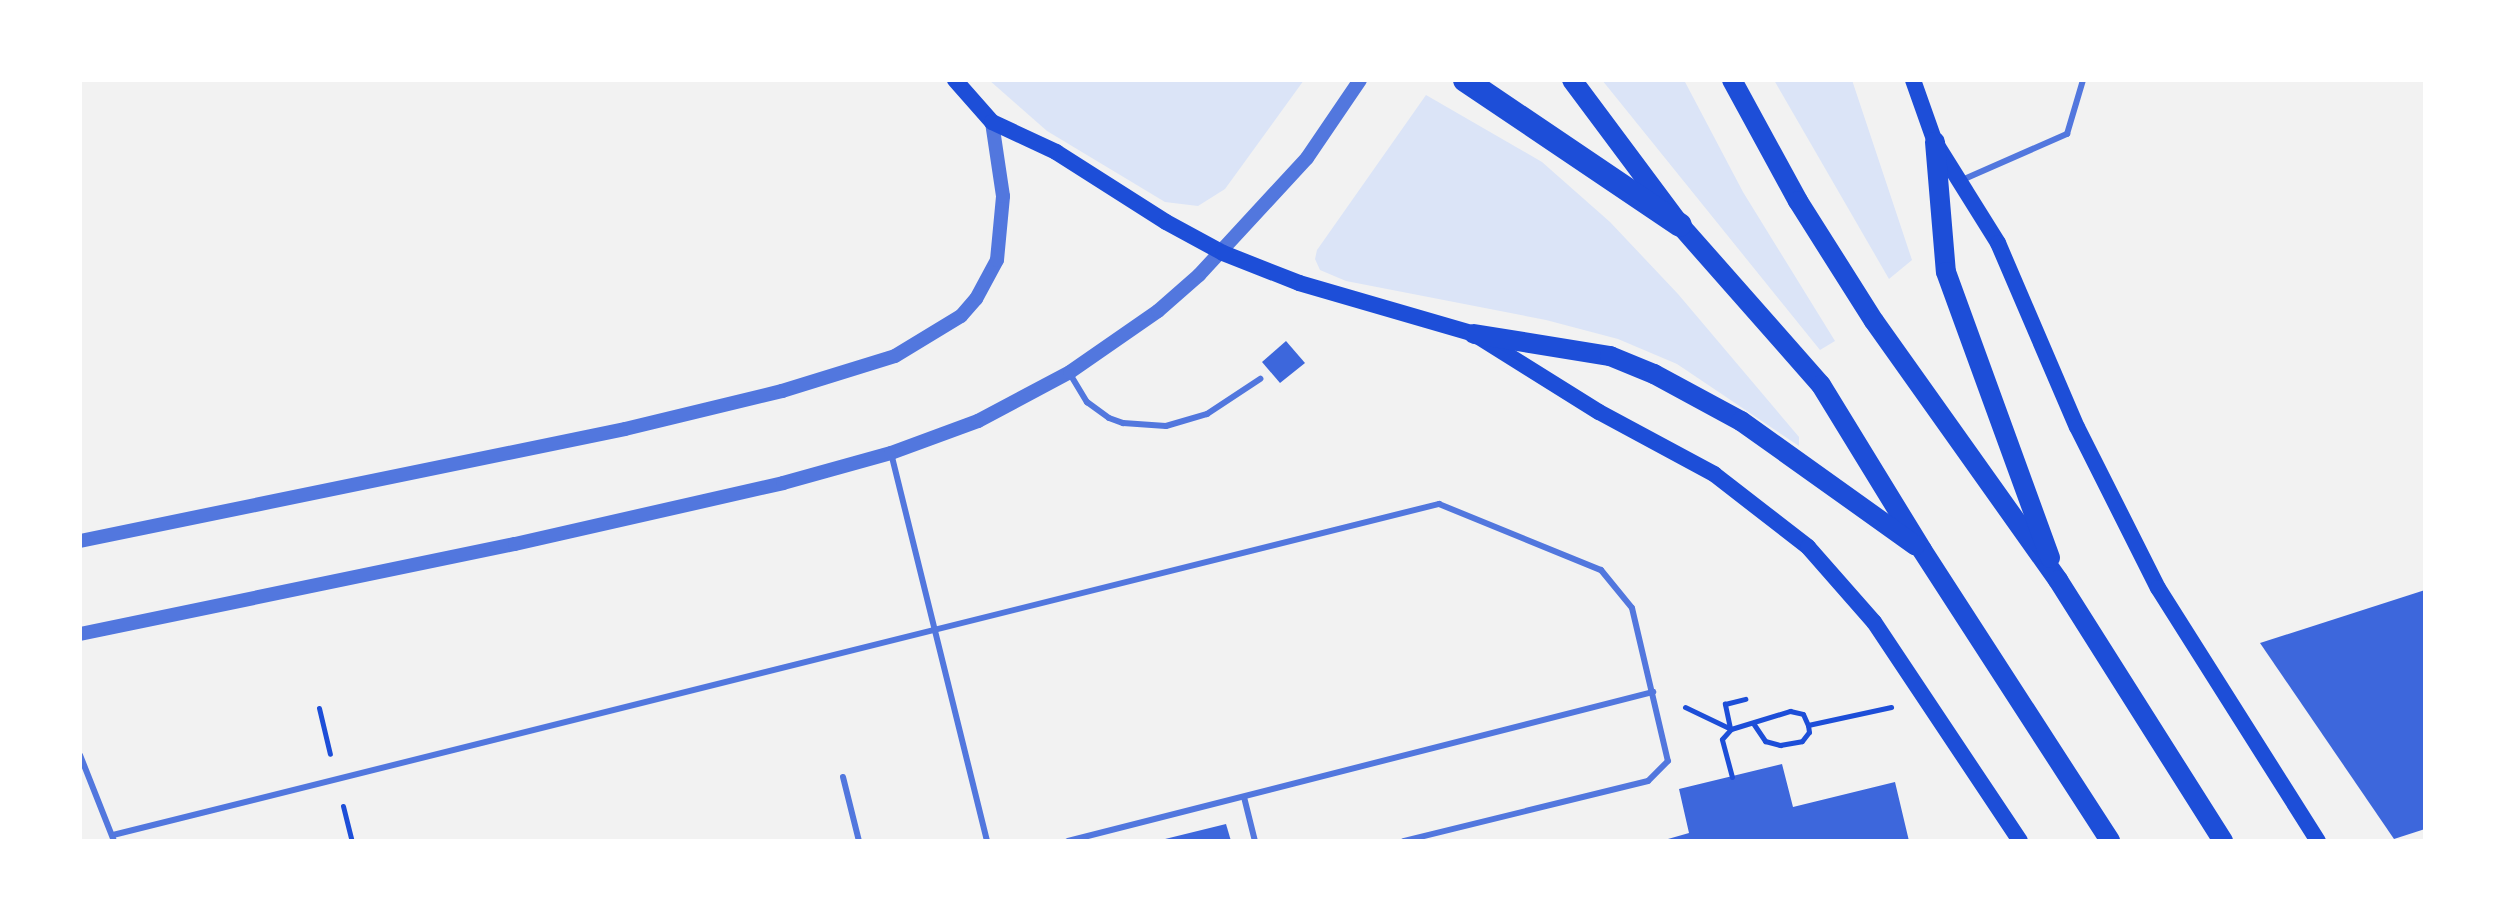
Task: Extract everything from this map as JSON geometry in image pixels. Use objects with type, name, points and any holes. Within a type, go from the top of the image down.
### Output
[{"type":"highway","points":[[1465,80],[1680,225]]},
{"type":"main road","points":[[955,80],[992,122],[1056,152],[1166,222],[1223,253],[1299,283],[1474,334],[1610,356],[1668,380],[1750,427],[1922,550]]},
{"type":"main road","points":[[1572,80],[1680,225],[1821,385],[1922,550],[2110,841]]},
{"type":"main road","points":[[1732,80],[1798,201],[1874,321],[2058,580],[2223,841]]},
{"type":"main road","points":[[1913,80],[1935,142],[1998,243],[2077,427],[2158,588],[2318,841]]},
{"type":"main road","points":[[1935,142],[1946,272],[2058,580]]},
{"type":"main road","points":[[1474,334],[1599,412],[1714,474],[1808,547],[1899,656],[2020,841]]},
{"type":"street","points":[[80,634],[619,522],[891,453],[1004,409],[1070,372],[1158,311],[1223,253],[1307,158],[1360,80]]},
{"type":"street","points":[[80,541],[625,429],[782,391],[895,356],[961,316],[976,299],[997,260],[1003,196],[992,122]]},
{"type":"lane","points":[[1959,181],[2067,134],[2083,80]]},
{"type":"lane","points":[[1070,372],[1087,402],[1099,413],[1123,423],[1155,426],[1186,423],[1207,414],[1260,379]]},
{"type":"lane","points":[[891,453],[987,841]]},
{"type":"lane","points":[[80,755],[113,838],[1439,504],[1601,570],[1632,608],[1668,761],[1648,781],[1403,841]]},
{"type":"lane","points":[[1068,841],[1653,692]]},
{"type":"lane","points":[[843,777],[859,841]]},
{"type":"lane","points":[[1244,797],[1255,841]]},
{"type":"path","points":[[1653,692],[1731,729]]},
{"type":"path","points":[[1731,729],[1725,704],[1745,699]]},
{"type":"path","points":[[1808,725],[1900,705]]},
{"type":"path","points":[[1732,777],[1722,739],[1731,729],[1796,711],[1807,718],[1809,732],[1802,741],[1780,745],[1765,741],[1753,723]]},
{"type":"shaded area","points":[[989,80],[1304,80],[1225,189],[1198,206],[1165,202],[1047,131]]},
{"type":"shaded area","points":[[1602,80],[1684,80],[1743,192],[1835,341],[1820,350]]},
{"type":"shaded area","points":[[1774,80],[1852,80],[1912,260],[1889,279]]},
{"type":"shaded area","points":[[1426,95],[1542,162],[1610,222],[1678,294],[1799,437],[1799,446],[1677,364],[1618,339],[1546,320],[1346,281],[1320,270],[1315,259],[1317,250]]},
{"type":"building","points":[[1286,341],[1305,363],[1280,383],[1262,362]]},
{"type":"building","points":[[2425,590],[2425,829],[2394,839],[2260,643]]},
{"type":"building","points":[[1782,764],[1793,807],[1895,782],[1909,841],[1661,841],[1689,833],[1679,789]]},
{"type":"building","points":[[1226,824],[1231,841],[1161,841],[1161,840]]}]
